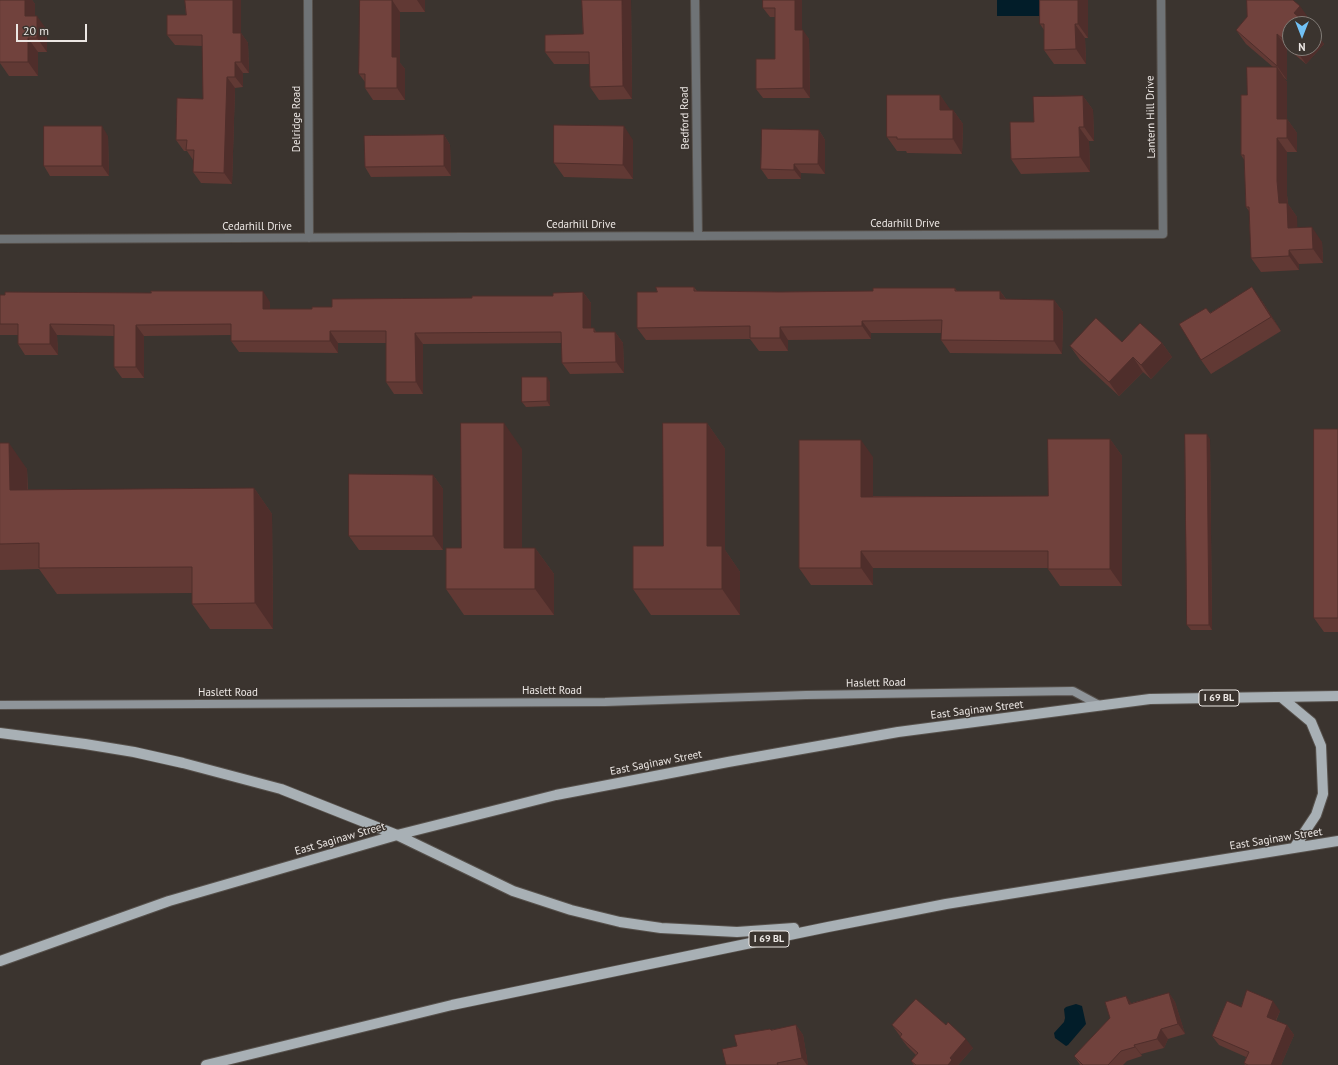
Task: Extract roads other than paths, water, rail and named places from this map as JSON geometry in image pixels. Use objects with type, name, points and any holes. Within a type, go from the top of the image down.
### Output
[{"type":"main road","name":"Haslett Road","points":[[0,705],[605,702],[806,695],[1073,691],[1101,706]]},
{"type":"main road","name":"East Saginaw Street","points":[[0,961],[168,901],[397,835],[556,795],[728,762],[898,732],[1150,699],[1338,696]]},
{"type":"main road","points":[[1281,697],[1311,722],[1321,746],[1323,794],[1316,815],[1294,848]]},
{"type":"main road","points":[[0,733],[134,752],[281,789],[397,835],[513,891],[571,910],[620,922],[661,928],[737,932],[828,927]]},
{"type":"main road","name":"East Saginaw Street","points":[[206,1065],[452,1005],[828,927],[946,904],[1338,841]]},
{"type":"street","name":"Delridge Road","points":[[308,0],[309,238]]},
{"type":"street","name":"Bedford Road","points":[[695,0],[698,236]]},
{"type":"street","name":"Lantern Hill Drive","points":[[1161,0],[1163,234]]},
{"type":"street","name":"Cedarhill Drive","points":[[0,239],[1163,234]]},
{"type":"water","points":[[997,0],[1042,0],[1042,16],[997,16]]},
{"type":"water","points":[[1076,1004],[1082,1006],[1086,1024],[1066,1046],[1055,1038],[1054,1033],[1064,1022],[1064,1009]]}]
